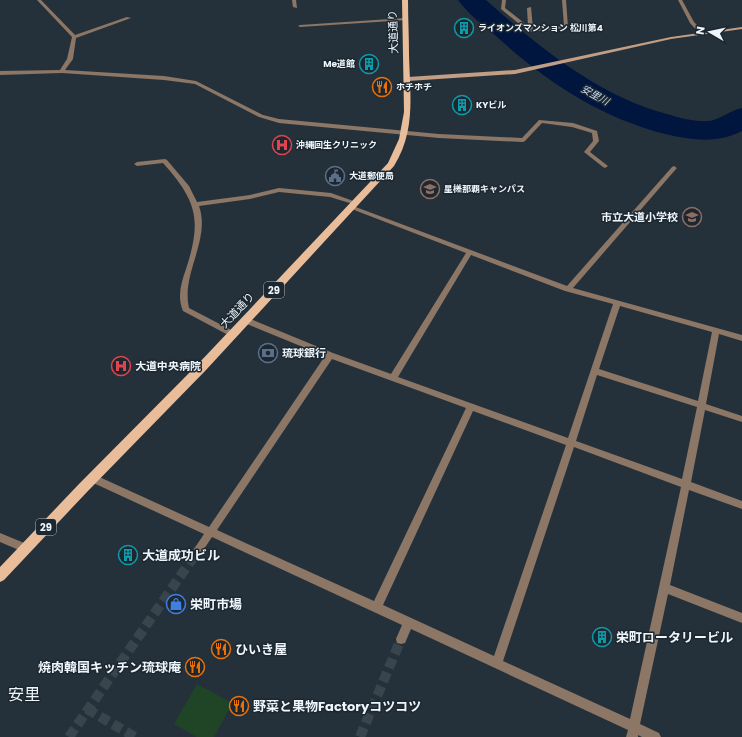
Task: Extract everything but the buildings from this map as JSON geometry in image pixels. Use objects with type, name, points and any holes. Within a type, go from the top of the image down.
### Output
[{"type":"main road","name":"大道通り","points":[[0,576],[92,478],[202,367],[391,164],[399,152],[406,132],[408,79],[405,0]]},
{"type":"street","points":[[39,0],[74,37]]},
{"type":"street","points":[[294,0],[295,7]]},
{"type":"street","points":[[504,0],[503,8],[531,31],[566,27],[564,0]]},
{"type":"street","points":[[680,0],[692,23],[701,32]]},
{"type":"street","points":[[529,8],[531,31]]},
{"type":"street","points":[[74,37],[130,18]]},
{"type":"street","points":[[300,26],[405,19]]},
{"type":"street","points":[[408,79],[488,75],[534,69],[701,32],[742,28]]},
{"type":"street","points":[[62,71],[70,58],[74,37]]},
{"type":"street","points":[[0,73],[62,71],[164,78],[196,83],[261,116],[279,121],[523,140],[541,121],[573,125],[595,132],[596,141],[587,152],[605,166]]},
{"type":"street","points":[[137,164],[165,161],[186,183],[197,204],[198,236],[182,294],[186,309],[232,334]]},
{"type":"street","points":[[568,289],[674,168]]},
{"type":"street","points":[[197,204],[250,197],[279,190],[331,195],[469,253],[568,289],[742,338]]},
{"type":"street","points":[[393,378],[469,253]]},
{"type":"street","points":[[497,664],[596,371],[617,304]]},
{"type":"street","points":[[245,320],[330,355],[742,505]]},
{"type":"street","points":[[633,732],[686,484],[700,406],[716,331]]},
{"type":"street","points":[[200,549],[330,355]]},
{"type":"street","points":[[596,371],[742,419]]},
{"type":"street","points":[[376,608],[471,406]]},
{"type":"street","points":[[92,478],[408,622],[497,664],[633,732],[655,737]]},
{"type":"street","points":[[0,537],[26,548]]},
{"type":"street","points":[[663,587],[742,618]]},
{"type":"street","points":[[401,639],[408,622]]},
{"type":"green space","points":[[197,684],[232,703],[214,737],[197,737],[174,724]]},
{"type":"waterway","name":"安里川","points":[[471,0],[539,59],[589,92],[643,118],[673,126],[707,131],[721,128],[742,117]]},
{"type":"tunnel","points":[[88,710],[199,549]]},
{"type":"tunnel","points":[[360,737],[401,639]]},
{"type":"tunnel","points":[[69,737],[88,710]]},
{"type":"tunnel","points":[[88,710],[135,737]]},
{"type":"place","name":"ライオンズマンション 松川第4","points":[[464,28]]},
{"type":"place","name":"Me道館","points":[[369,64]]},
{"type":"place","name":"ホチホチ","points":[[382,87]]},
{"type":"place","name":"KYビル","points":[[462,105]]},
{"type":"place","name":"沖縄回生クリニック","points":[[282,145]]},
{"type":"place","name":"大道郵便局","points":[[335,176]]},
{"type":"place","name":"星槎那覇キャンパス","points":[[430,189]]},
{"type":"place","name":"市立大道小学校","points":[[692,217]]},
{"type":"place","name":"琉球銀行","points":[[268,353]]},
{"type":"place","name":"大道中央病院","points":[[121,366]]},
{"type":"place","name":"大道成功ビル","points":[[128,555]]},
{"type":"place","name":"栄町市場","points":[[176,604]]},
{"type":"place","name":"栄町ロータリービル","points":[[602,637]]},
{"type":"place","name":"ひいき屋","points":[[221,649]]},
{"type":"place","name":"焼肉韓国キッチン琉球庵","points":[[195,667]]},
{"type":"place","name":"野菜と果物Factoryコツコツ","points":[[239,706]]},
{"type":"district","name":"安里","points":[[24,694]]}]
